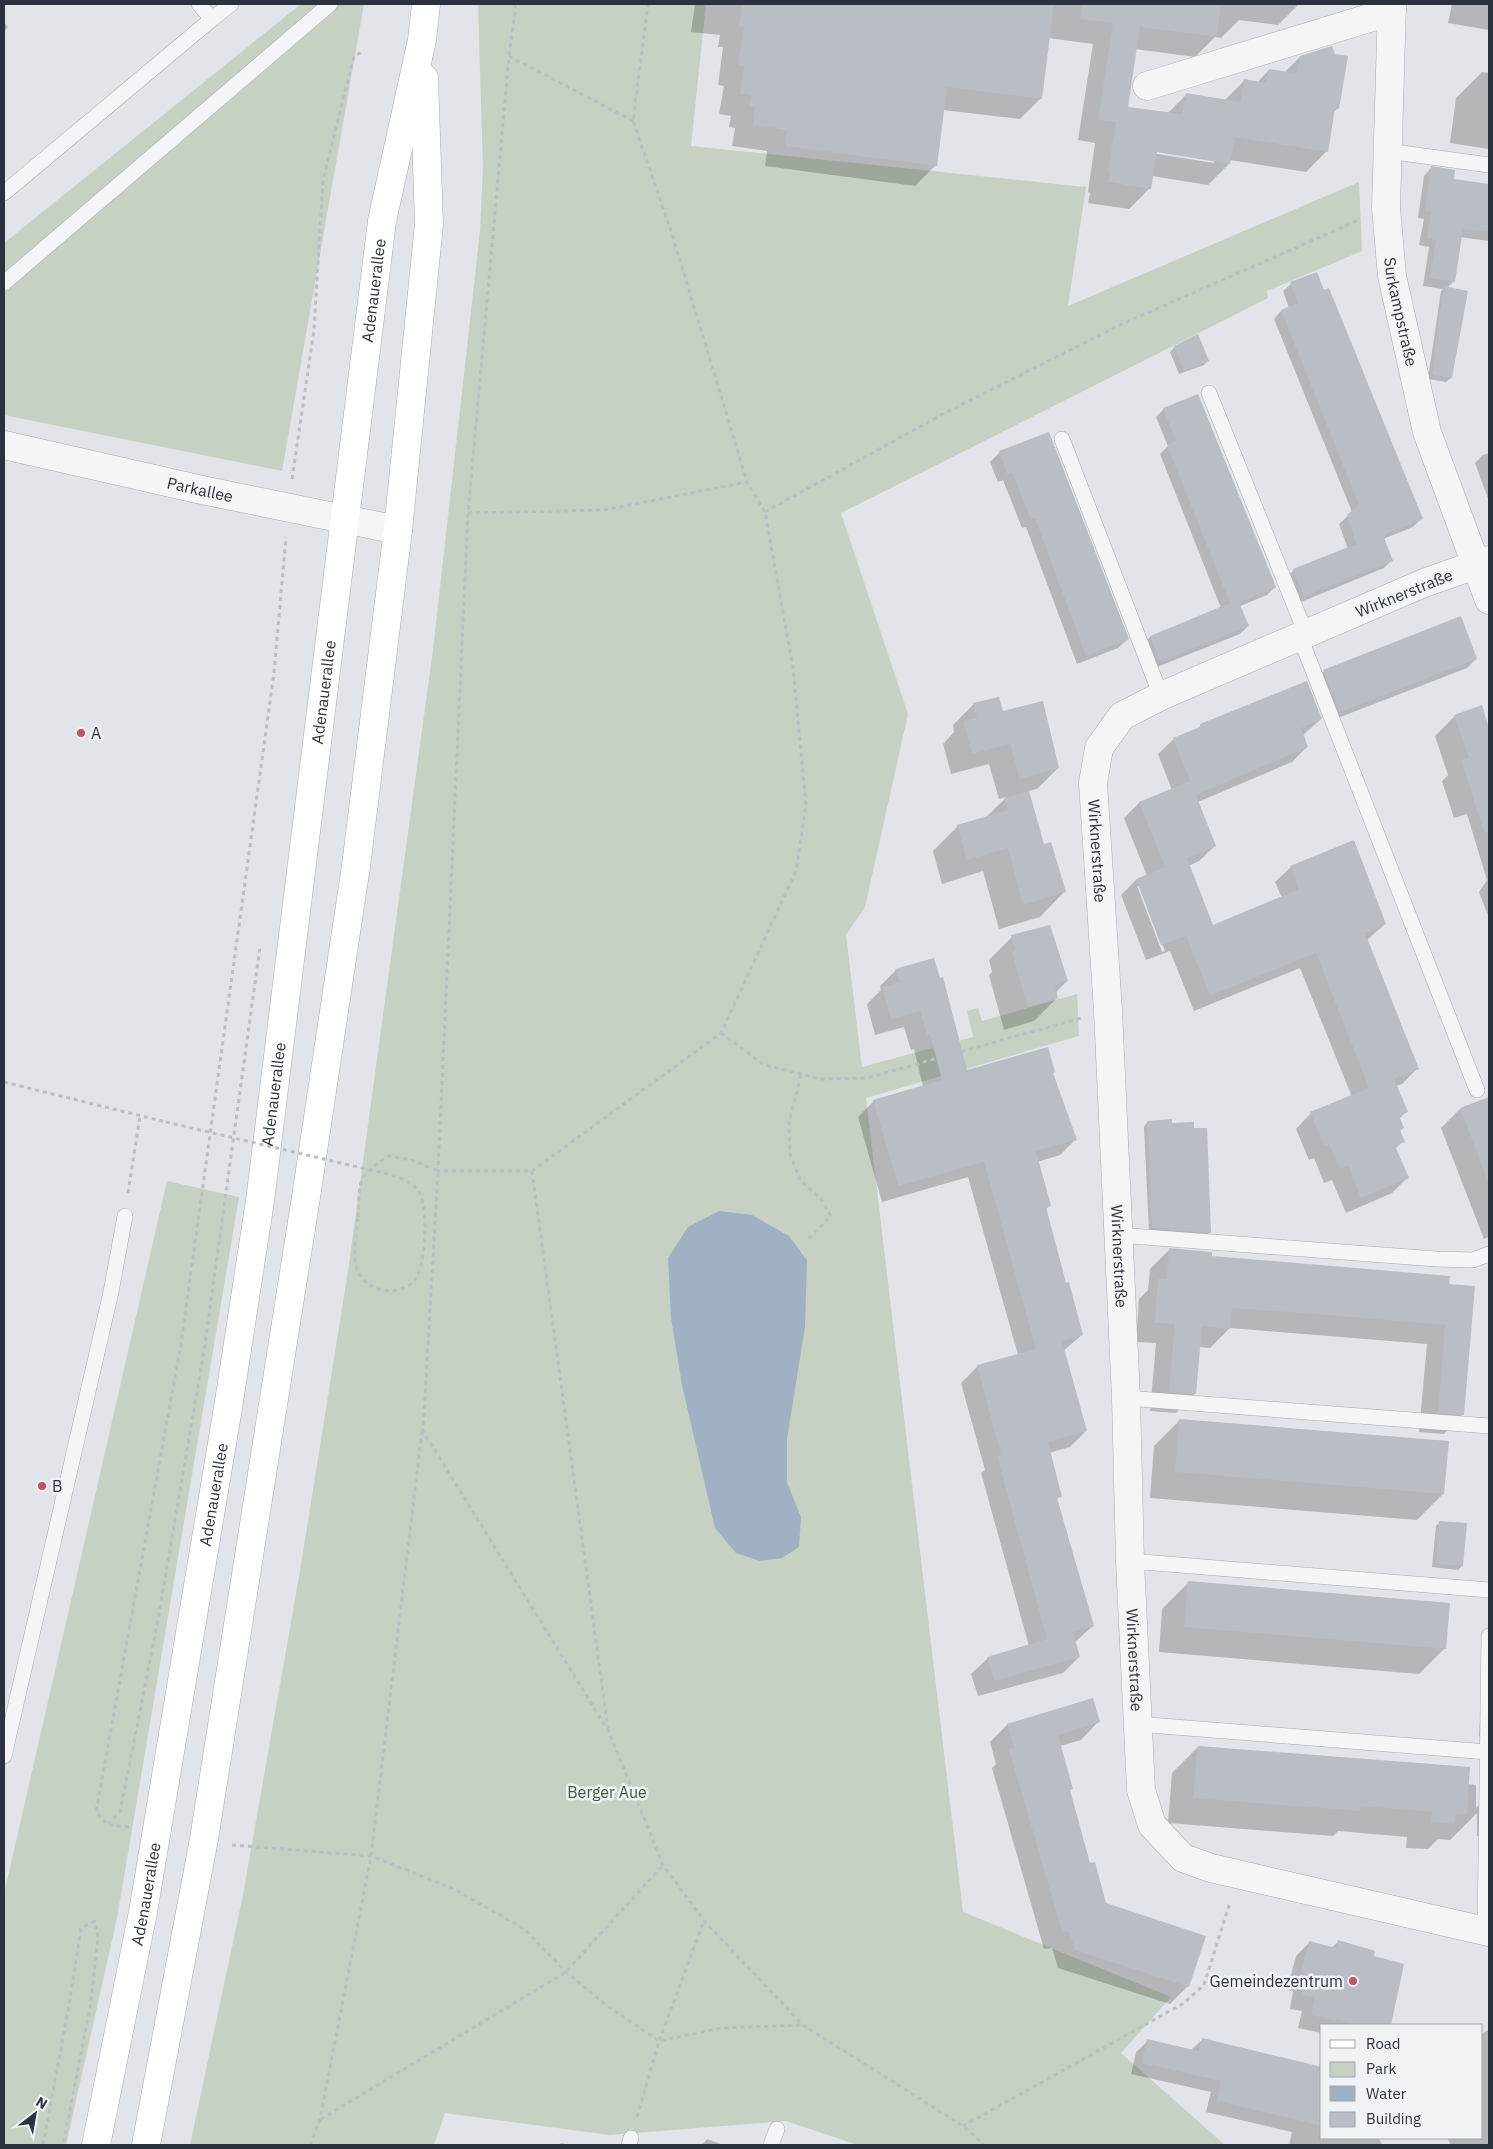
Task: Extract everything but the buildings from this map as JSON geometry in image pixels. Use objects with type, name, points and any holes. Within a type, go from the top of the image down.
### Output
[{"type":"main road","name":"Adenauerallee","points":[[96,2145],[143,1912],[260,1201],[347,518],[382,221],[422,40],[426,4]]},
{"type":"main road","name":"Adenauerallee","points":[[146,2145],[204,1839],[303,1217],[356,866],[398,530],[429,224],[422,40]]},
{"type":"street","name":"Surkampstraße","points":[[1146,86],[1392,7],[1386,208],[1392,276],[1427,432],[1482,563],[1489,600]]},
{"type":"street","name":"Parkallee","points":[[4,446],[202,490],[347,518],[398,530]]},
{"type":"street","name":"Wirknerstraße","points":[[1482,563],[1424,583],[1161,696],[1122,716],[1099,748],[1093,783],[1108,1011],[1126,1398],[1130,1560],[1140,1790],[1152,1825],[1183,1858],[1211,1868],[1487,1932]]},
{"type":"lane","points":[[199,4],[212,19]]},
{"type":"lane","points":[[4,193],[231,4]]},
{"type":"lane","points":[[4,283],[330,4]]},
{"type":"lane","points":[[1387,151],[1489,165]]},
{"type":"lane","points":[[1209,394],[1477,1090]]},
{"type":"lane","points":[[1062,439],[1161,696]]},
{"type":"lane","points":[[4,1756],[111,1292],[125,1216]]},
{"type":"lane","points":[[1118,1235],[1436,1259],[1473,1260],[1489,1254]]},
{"type":"lane","points":[[1126,1398],[1489,1426]]},
{"type":"lane","points":[[1130,1560],[1489,1590]]},
{"type":"lane","points":[[1487,1932],[1489,1636]]},
{"type":"lane","points":[[1137,1724],[1488,1752]]},
{"type":"lane","points":[[771,2145],[777,2129]]},
{"type":"path","points":[[310,2145],[320,2119],[372,1856],[422,1431],[438,1171],[468,513],[516,4]]},
{"type":"path","points":[[4,1082],[140,1116],[166,1122],[396,1176],[410,1182],[420,1193],[424,1211],[424,1260],[417,1275],[407,1286],[397,1290],[385,1291],[373,1287],[363,1280],[357,1269],[354,1252],[360,1184],[367,1170],[388,1156],[411,1160],[438,1171],[532,1172],[721,1034],[796,871],[806,805],[793,668],[765,512],[747,482],[671,231],[633,120],[648,4]]},
{"type":"path","points":[[157,1831],[108,1824],[96,1812],[181,1344],[274,673],[289,507],[314,330],[324,180],[354,56],[364,51]]},
{"type":"path","points":[[510,56],[633,120]]},
{"type":"path","points":[[765,512],[941,414],[1122,324],[1386,208]]},
{"type":"path","points":[[468,513],[604,510],[747,482]]},
{"type":"path","points":[[108,1824],[120,1812],[158,1625],[204,1351],[260,947]]},
{"type":"path","points":[[721,1034],[763,1064],[820,1079],[867,1078],[1108,1011]]},
{"type":"path","points":[[801,1075],[789,1122],[790,1154],[800,1180],[821,1199],[831,1216],[807,1240]]},
{"type":"path","points":[[125,1216],[140,1116]]},
{"type":"path","points":[[532,1172],[609,1732]]},
{"type":"path","points":[[422,1431],[609,1732],[663,1865],[704,1921],[803,2025],[963,2126],[984,2145]]},
{"type":"path","points":[[204,1839],[232,1845],[372,1856],[454,1889],[524,1929],[566,1972],[606,2005],[659,2041],[722,2028],[803,2025]]},
{"type":"path","points":[[320,2119],[566,1972],[663,1865]]},
{"type":"path","points":[[963,2126],[1184,2003],[1204,1984],[1239,1874]]},
{"type":"path","points":[[43,2145],[81,1928],[95,1921],[98,1938],[90,2008],[63,2145]]},
{"type":"path","points":[[630,2141],[659,2041],[704,1921]]},
{"type":"green space","points":[[301,4],[364,4],[282,471],[4,415],[4,243]]},
{"type":"green space","name":"Berger Aue","points":[[478,4],[706,4],[691,146],[1086,187],[1068,306],[1359,182],[1362,251],[1267,291],[1268,298],[841,513],[908,714],[865,907],[846,935],[862,1067],[973,1037],[967,1011],[978,1008],[982,1021],[1077,994],[1079,1036],[866,1098],[963,1912],[1171,1997],[1121,2053],[1225,2145],[858,2145],[786,2121],[610,2135],[445,2113],[434,2145],[190,2145],[243,1895],[300,1571],[348,1271],[433,650],[480,231],[483,168]]},
{"type":"green space","points":[[167,1181],[239,1197],[117,1918],[66,2145],[4,2145],[4,1894]]},
{"type":"water","points":[[719,1211],[752,1215],[789,1236],[807,1260],[805,1327],[787,1439],[787,1482],[801,1517],[799,1547],[782,1558],[760,1561],[736,1553],[715,1528],[682,1385],[671,1318],[668,1258],[688,1227]]},
{"type":"place","name":"A","points":[[81,733]]},
{"type":"place","name":"B","points":[[42,1486]]},
{"type":"place","name":"Gemeindezentrum","points":[[1353,1981]]}]
